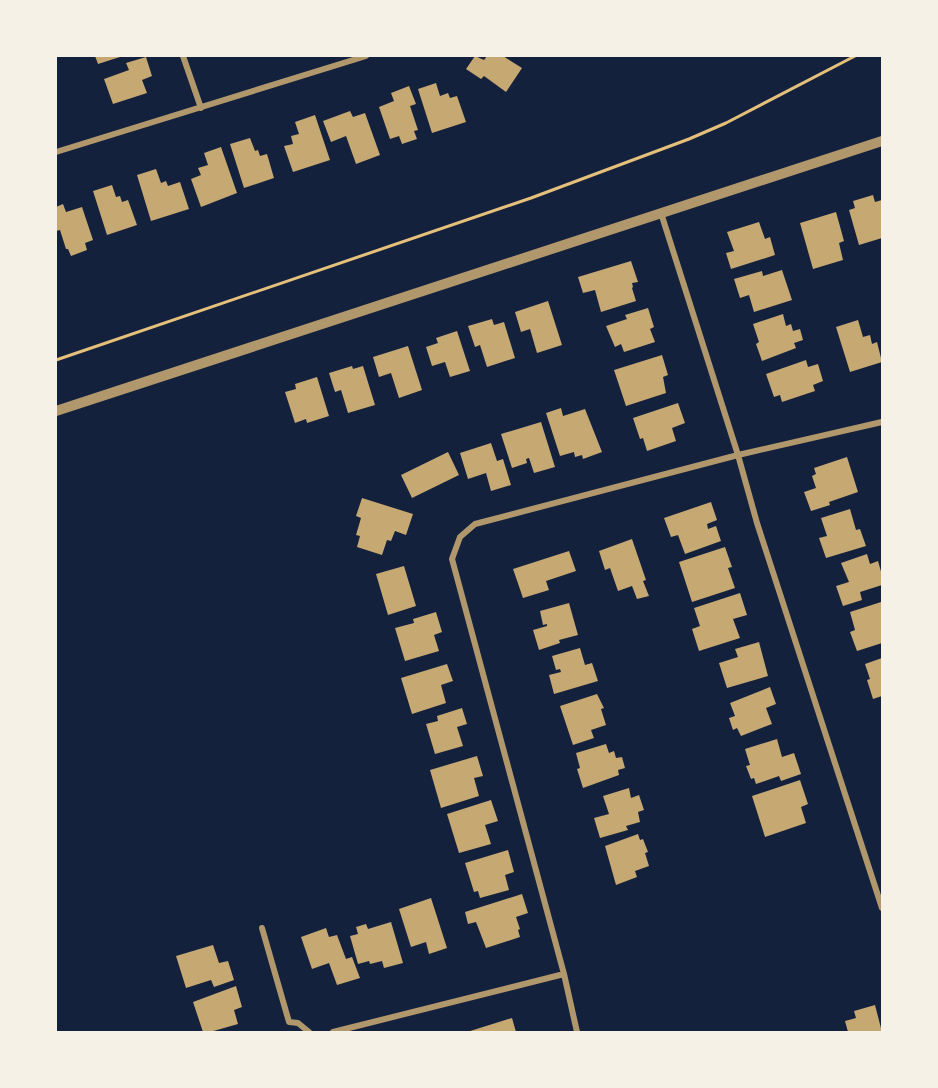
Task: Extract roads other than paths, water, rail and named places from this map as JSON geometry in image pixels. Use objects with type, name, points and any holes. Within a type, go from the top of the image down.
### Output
[{"type":"street","points":[[183,56],[201,108]]},
{"type":"street","points":[[56,152],[366,56]]},
{"type":"street","points":[[56,411],[882,141]]},
{"type":"street","points":[[661,212],[738,455],[757,523],[882,908]]},
{"type":"street","points":[[577,1032],[564,974],[452,559],[460,537],[475,524],[738,455],[882,422]]},
{"type":"street","points":[[262,928],[289,1022],[298,1023],[309,1032]]},
{"type":"street","points":[[333,1032],[564,974]]}]
